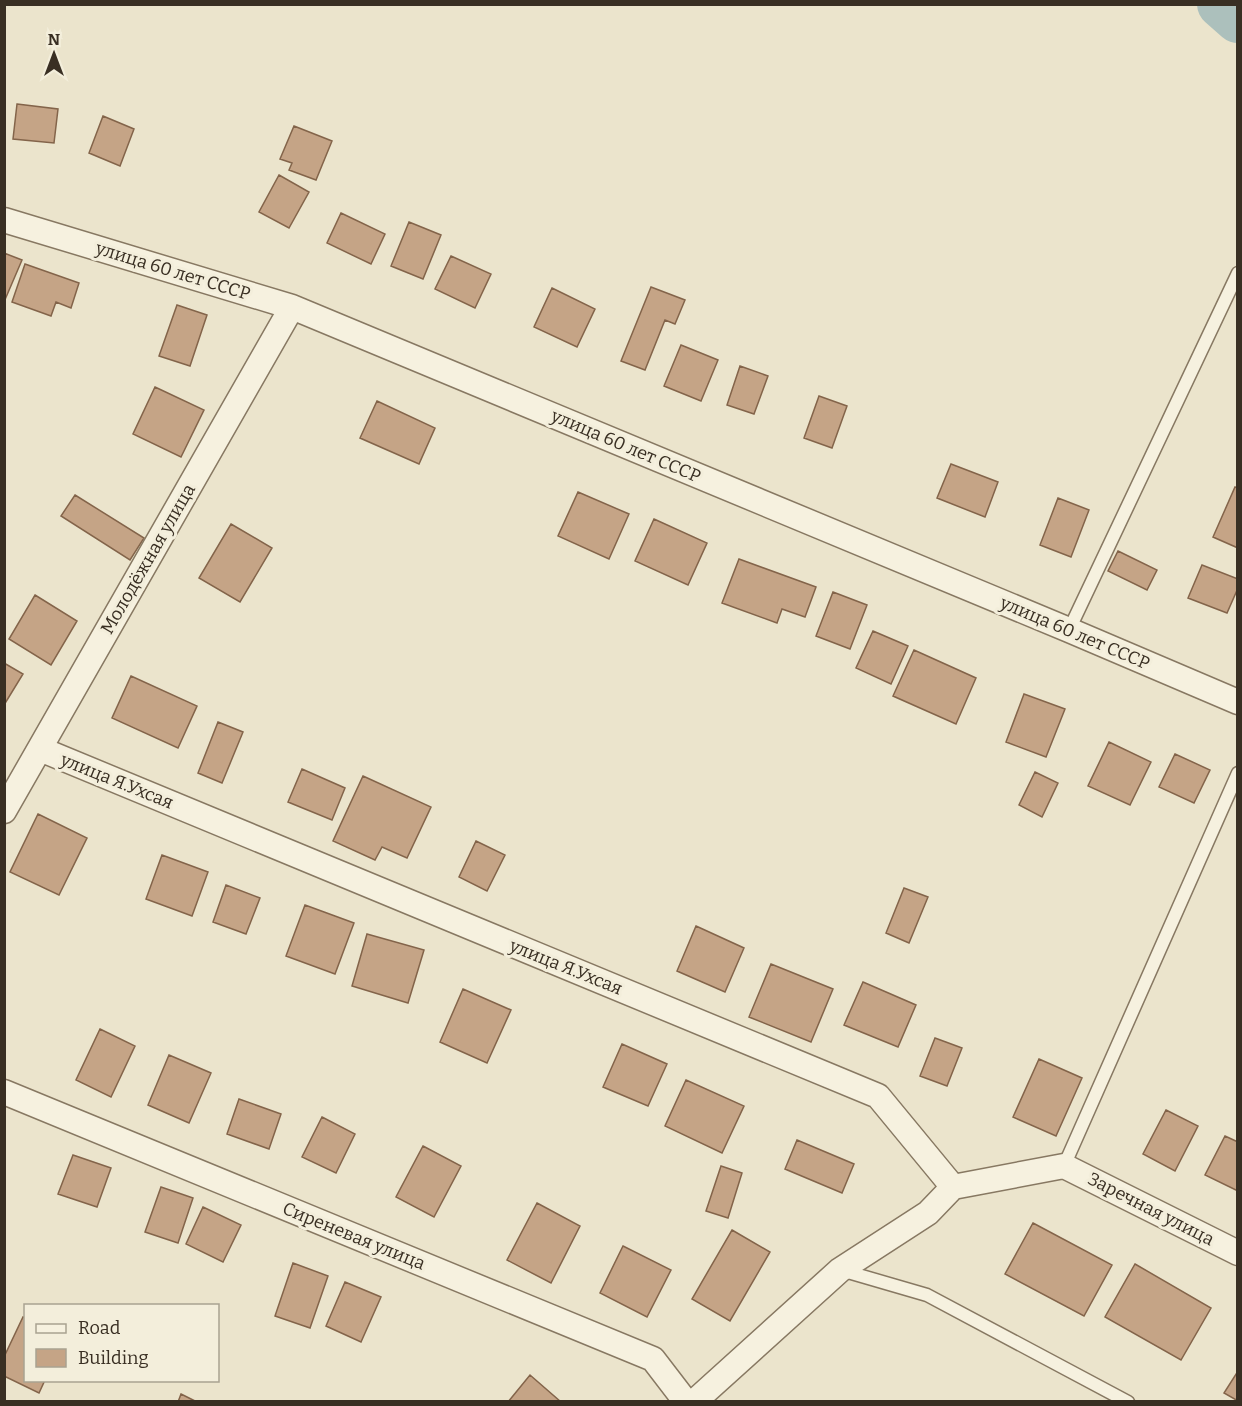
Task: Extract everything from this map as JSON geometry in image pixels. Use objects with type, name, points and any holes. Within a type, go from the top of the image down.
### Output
[{"type":"street","name":"улица 60 лет СССР","points":[[4,220],[292,307],[1238,702]]},
{"type":"street","name":"Молодёжная улица","points":[[4,811],[292,307]]},
{"type":"street","name":"улица Я.Ухсая","points":[[40,749],[878,1096],[953,1187]]},
{"type":"street","name":"Сиреневая улица","points":[[4,1092],[653,1359],[699,1399]]},
{"type":"street","points":[[699,1399],[840,1270],[928,1213],[953,1187],[1064,1166]]},
{"type":"street","name":"Заречная улица","points":[[1064,1166],[1238,1253]]},
{"type":"lane","points":[[1069,630],[1238,273]]},
{"type":"lane","points":[[1064,1166],[1238,773]]},
{"type":"lane","points":[[840,1270],[927,1295],[1128,1401]]},
{"type":"building","points":[[17,104],[58,109],[54,143],[13,139]]},
{"type":"building","points":[[103,116],[134,129],[120,166],[89,153]]},
{"type":"building","points":[[294,126],[332,141],[316,180],[289,170],[292,163],[280,159]]},
{"type":"building","points":[[279,175],[309,192],[289,228],[259,212]]},
{"type":"building","points":[[341,213],[385,234],[371,264],[327,243]]},
{"type":"building","points":[[409,222],[441,235],[423,279],[391,266]]},
{"type":"building","points":[[4,253],[22,260],[4,302]]},
{"type":"building","points":[[451,256],[491,274],[475,308],[435,289]]},
{"type":"building","points":[[25,264],[79,283],[71,308],[56,302],[51,316],[12,302]]},
{"type":"building","points":[[651,287],[685,300],[675,324],[665,320],[645,370],[621,361]]},
{"type":"building","points":[[552,288],[595,309],[577,347],[534,327]]},
{"type":"building","points":[[177,305],[207,315],[190,366],[159,356]]},
{"type":"building","points":[[681,345],[718,360],[701,401],[664,386]]},
{"type":"building","points":[[740,366],[768,376],[754,414],[727,405]]},
{"type":"building","points":[[155,387],[204,410],[181,457],[133,434]]},
{"type":"building","points":[[819,396],[847,406],[832,448],[804,438]]},
{"type":"building","points":[[377,401],[435,428],[419,464],[360,438]]},
{"type":"building","points":[[951,464],[998,482],[985,517],[937,498]]},
{"type":"building","points":[[1235,487],[1238,488],[1238,548],[1213,537]]},
{"type":"building","points":[[578,492],[629,514],[609,559],[558,536]]},
{"type":"building","points":[[75,495],[144,538],[130,560],[61,516]]},
{"type":"building","points":[[1058,498],[1089,510],[1071,557],[1040,545]]},
{"type":"building","points":[[654,519],[707,543],[688,585],[635,561]]},
{"type":"building","points":[[231,524],[272,548],[240,602],[199,578]]},
{"type":"building","points":[[1118,551],[1157,570],[1147,590],[1108,571]]},
{"type":"building","points":[[739,559],[816,587],[805,617],[782,609],[777,623],[722,603]]},
{"type":"building","points":[[1202,565],[1238,579],[1238,588],[1227,613],[1188,598]]},
{"type":"building","points":[[833,592],[867,605],[850,649],[816,636]]},
{"type":"building","points":[[35,595],[77,621],[51,665],[9,639]]},
{"type":"building","points":[[873,631],[908,646],[891,684],[856,668]]},
{"type":"building","points":[[914,650],[976,678],[956,724],[893,696]]},
{"type":"building","points":[[4,663],[23,674],[4,705]]},
{"type":"building","points":[[131,676],[197,706],[178,748],[112,718]]},
{"type":"building","points":[[1024,694],[1065,709],[1046,757],[1006,742]]},
{"type":"building","points":[[218,722],[243,732],[222,783],[198,773]]},
{"type":"building","points":[[1109,742],[1151,762],[1130,805],[1088,786]]},
{"type":"building","points":[[1175,754],[1210,770],[1194,803],[1159,787]]},
{"type":"building","points":[[302,769],[345,788],[332,820],[288,802]]},
{"type":"building","points":[[1035,772],[1058,783],[1042,817],[1019,805]]},
{"type":"building","points":[[363,776],[431,807],[407,858],[382,847],[375,860],[333,841]]},
{"type":"building","points":[[38,814],[87,838],[59,895],[10,872]]},
{"type":"building","points":[[476,841],[505,855],[487,891],[459,877]]},
{"type":"building","points":[[162,855],[208,872],[192,916],[146,899]]},
{"type":"building","points":[[226,885],[260,898],[246,934],[213,922]]},
{"type":"building","points":[[904,888],[928,897],[909,943],[886,933]]},
{"type":"building","points":[[305,905],[354,923],[335,974],[286,956]]},
{"type":"building","points":[[696,926],[744,948],[725,992],[677,971]]},
{"type":"building","points":[[367,934],[424,950],[408,1003],[352,986]]},
{"type":"building","points":[[771,964],[833,989],[811,1042],[749,1017]]},
{"type":"building","points":[[863,982],[916,1005],[898,1047],[844,1025]]},
{"type":"building","points":[[463,989],[511,1010],[487,1063],[440,1042]]},
{"type":"building","points":[[100,1029],[135,1046],[111,1097],[76,1080]]},
{"type":"building","points":[[935,1038],[962,1048],[947,1086],[920,1076]]},
{"type":"building","points":[[622,1044],[667,1064],[648,1106],[603,1087]]},
{"type":"building","points":[[169,1055],[211,1073],[189,1123],[148,1105]]},
{"type":"building","points":[[1039,1059],[1082,1078],[1056,1136],[1013,1117]]},
{"type":"building","points":[[686,1080],[744,1106],[722,1153],[665,1126]]},
{"type":"building","points":[[239,1099],[281,1114],[269,1149],[227,1134]]},
{"type":"building","points":[[1166,1110],[1198,1126],[1175,1171],[1143,1154]]},
{"type":"building","points":[[322,1117],[355,1134],[336,1173],[302,1157]]},
{"type":"building","points":[[1225,1136],[1238,1142],[1238,1191],[1205,1175]]},
{"type":"building","points":[[797,1140],[854,1164],[842,1193],[785,1169]]},
{"type":"building","points":[[423,1146],[461,1166],[434,1217],[396,1197]]},
{"type":"building","points":[[73,1155],[111,1168],[97,1207],[58,1194]]},
{"type":"building","points":[[721,1166],[742,1173],[728,1218],[706,1211]]},
{"type":"building","points":[[161,1187],[193,1198],[178,1243],[145,1232]]},
{"type":"building","points":[[537,1203],[580,1226],[551,1283],[507,1260]]},
{"type":"building","points":[[203,1207],[241,1225],[223,1262],[186,1244]]},
{"type":"building","points":[[1033,1223],[1112,1265],[1084,1316],[1005,1274]]},
{"type":"building","points":[[732,1230],[770,1252],[730,1321],[692,1299]]},
{"type":"building","points":[[623,1246],[671,1270],[647,1317],[600,1293]]},
{"type":"building","points":[[293,1263],[328,1276],[310,1328],[275,1316]]},
{"type":"building","points":[[1135,1264],[1211,1308],[1181,1360],[1105,1317]]},
{"type":"building","points":[[345,1282],[381,1297],[361,1342],[326,1326]]},
{"type":"building","points":[[24,1317],[24,1382],[44,1382],[39,1393],[4,1376],[4,1357]]},
{"type":"building","points":[[1238,1371],[1238,1401],[1224,1393]]},
{"type":"building","points":[[530,1375],[561,1402],[508,1402]]},
{"type":"building","points":[[181,1394],[197,1402],[178,1402]]},
{"type":"waterway","points":[[1221,4],[1238,19]]}]
